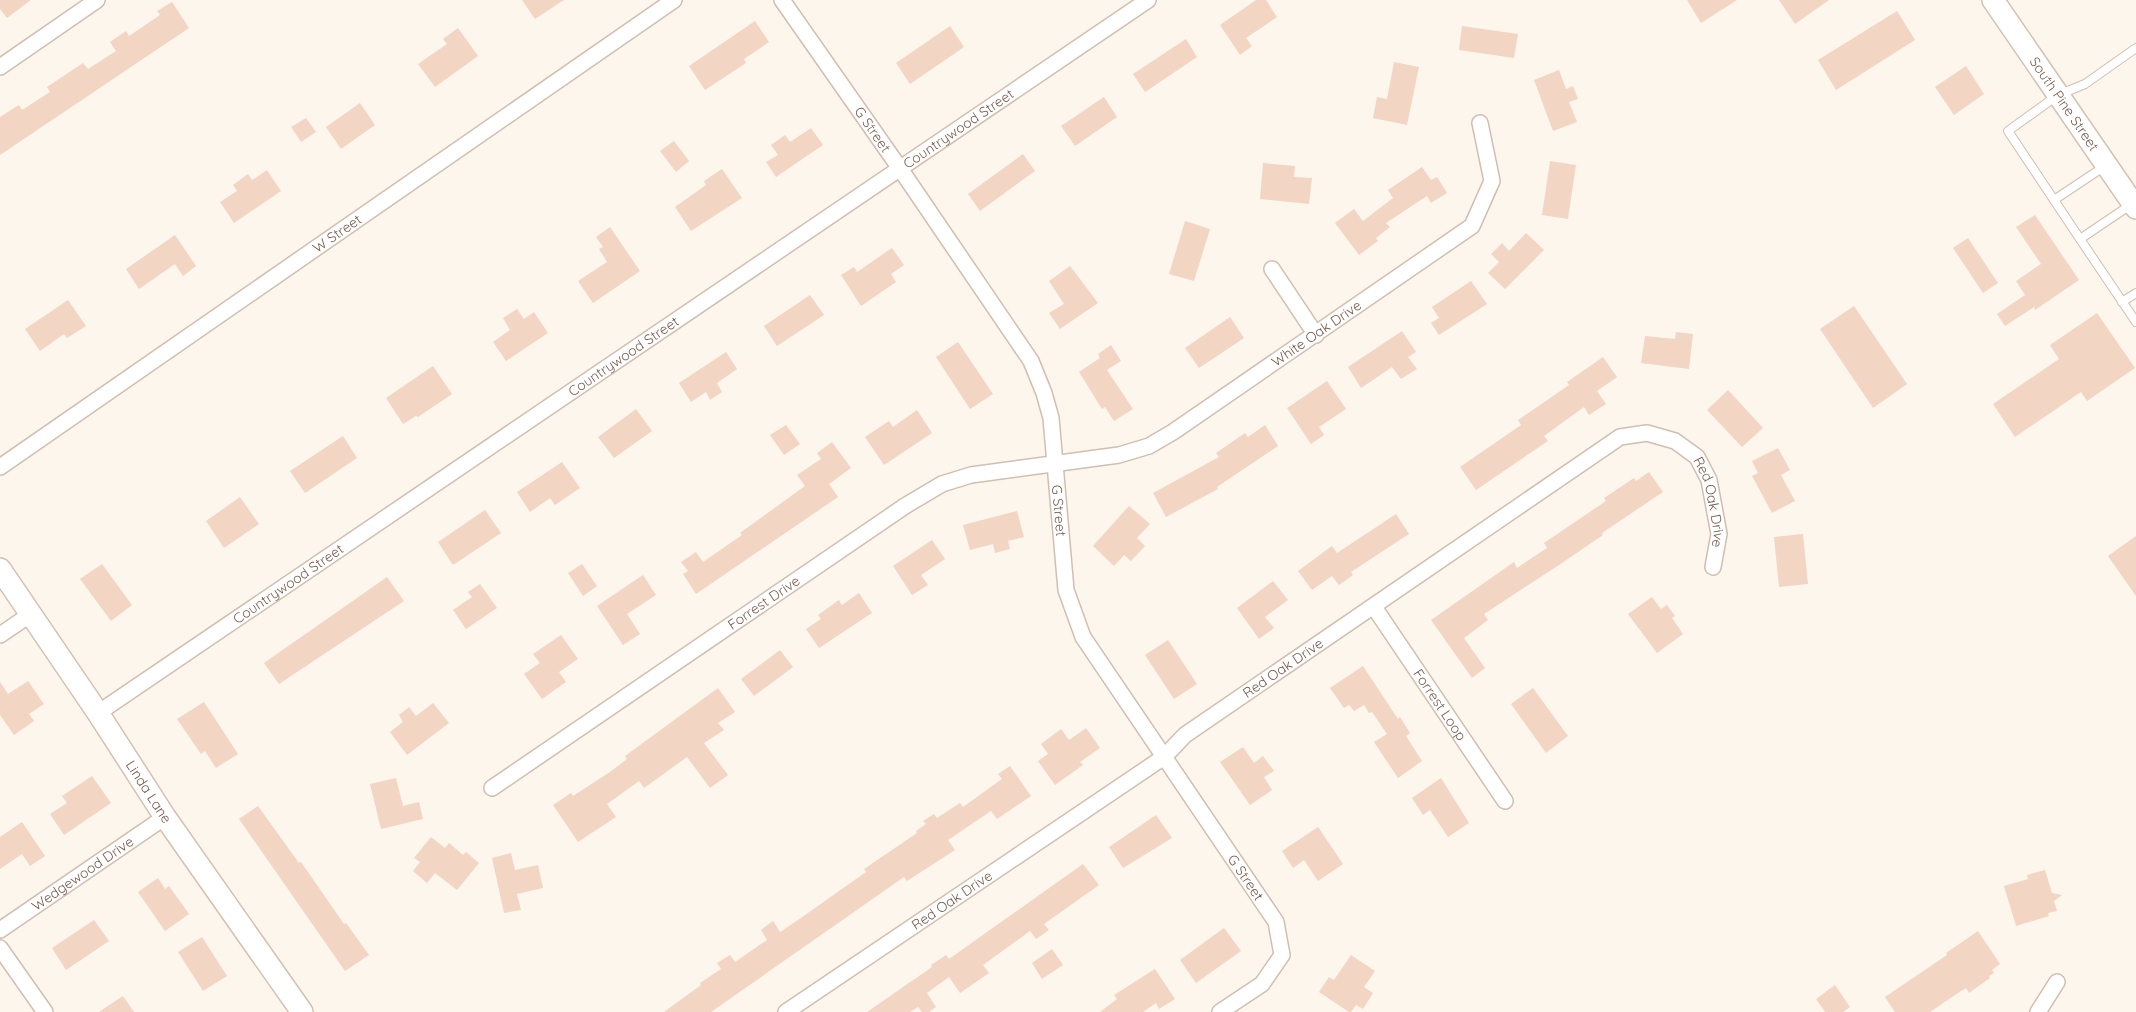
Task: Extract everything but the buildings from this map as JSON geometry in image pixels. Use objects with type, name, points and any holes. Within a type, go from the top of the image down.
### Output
[{"type":"street","points":[[0,67],[97,0]]},
{"type":"street","name":"W Street","points":[[0,466],[674,0]]},
{"type":"street","name":"G Street","points":[[782,0],[1031,361],[1044,393],[1051,418],[1066,590],[1083,637],[1276,922],[1282,955],[1262,984],[1220,1012]]},
{"type":"street","name":"Countrywood Street","points":[[98,712],[901,170],[1148,0]]},
{"type":"street","name":"South Pine Street","points":[[1993,0],[2134,206]]},
{"type":"street","name":"White Oak Drive","points":[[1055,465],[1119,455],[1149,446],[1173,432],[1316,335],[1472,226],[1492,180],[1480,123]]},
{"type":"street","points":[[1272,269],[1316,335]]},
{"type":"street","name":"Red Oak Drive","points":[[786,1012],[1164,757],[1185,735],[1620,437],[1647,433],[1675,441],[1696,457],[1709,480],[1719,534],[1713,567]]},
{"type":"street","name":"Forrest Drive","points":[[492,788],[906,506],[942,484],[971,475],[1055,465]]},
{"type":"street","name":"Linda Lane","points":[[0,569],[98,712],[165,817],[302,1012]]},
{"type":"street","name":"Forrest Loop","points":[[1374,607],[1504,801]]},
{"type":"street","points":[[0,635],[31,614]]},
{"type":"street","name":"Wedgewood Drive","points":[[0,930],[165,817]]},
{"type":"street","points":[[0,948],[45,1012]]},
{"type":"street","points":[[2038,1012],[2057,982]]},
{"type":"lane","points":[[2136,48],[2085,84],[2058,95],[2008,131],[2136,322]]},
{"type":"lane","points":[[2054,200],[2106,165]]},
{"type":"lane","points":[[2080,239],[2134,206]]},
{"type":"lane","points":[[2122,302],[2136,293]]}]
